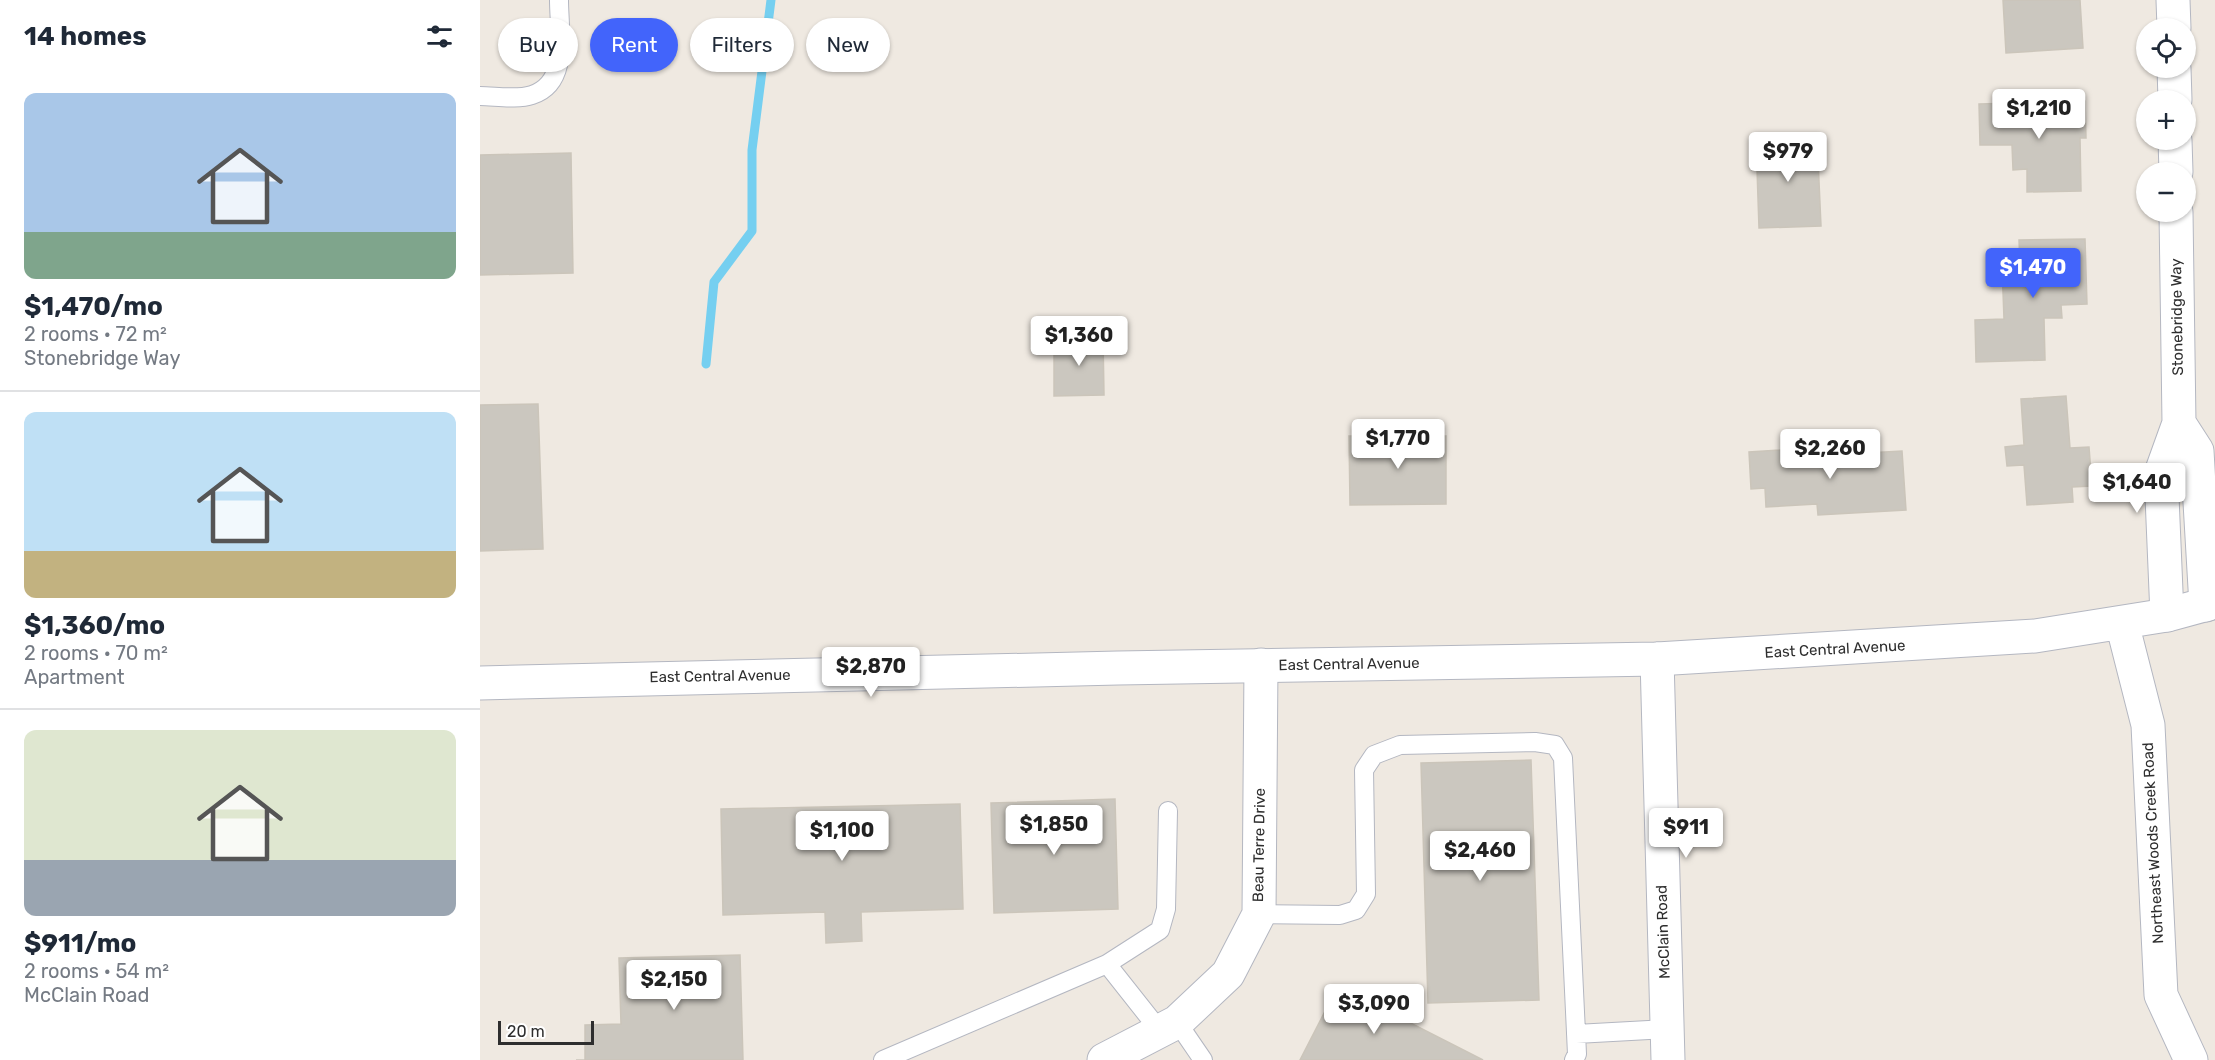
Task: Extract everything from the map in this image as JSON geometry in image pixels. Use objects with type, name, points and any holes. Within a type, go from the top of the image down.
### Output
[{"type":"street","points":[[2173,0],[2174,18]]},
{"type":"street","name":"Stonebridge Way","points":[[2167,615],[2161,473],[2179,423],[2176,222]]},
{"type":"street","points":[[2179,423],[2197,451],[2210,604]]},
{"type":"street","name":"East Central Avenue","points":[[480,683],[1261,665],[1657,659],[2035,636],[2167,615],[2210,604]]},
{"type":"street","name":"Northeast Woods Creek Road","points":[[2122,623],[2148,725],[2161,995],[2191,1060]]},
{"type":"street","name":"McClain Road","points":[[1657,659],[1667,1044]]},
{"type":"street","name":"Beau Terre Drive","points":[[1105,1060],[1169,1027],[1228,974],[1258,914],[1261,665]]},
{"type":"lane","points":[[480,96],[530,96],[546,89],[559,69],[559,0]]},
{"type":"lane","points":[[1258,914],[1340,915],[1356,910],[1366,894],[1364,770],[1374,755],[1400,745],[1535,742],[1555,745],[1563,758],[1577,1054],[1574,1060]]},
{"type":"lane","points":[[883,1060],[1107,964],[1160,930],[1166,909],[1168,812]]},
{"type":"lane","points":[[1107,964],[1203,1060]]},
{"type":"lane","points":[[1576,1034],[1667,1044]]},
{"type":"building","points":[[2003,0],[2080,0],[2083,48],[2006,53]]},
{"type":"building","points":[[2085,101],[2086,138],[2080,138],[2081,191],[2027,192],[2027,169],[2013,170],[2012,145],[1980,145],[1979,104]]},
{"type":"building","points":[[1817,137],[1821,226],[1759,228],[1756,139]]},
{"type":"building","points":[[571,153],[573,273],[480,275],[480,155]]},
{"type":"building","points":[[2085,239],[2087,304],[2061,305],[2062,318],[2044,318],[2045,360],[1976,362],[1975,320],[2004,319],[2002,265],[2020,265],[2019,240]]},
{"type":"building","points":[[1103,337],[1104,395],[1054,396],[1054,338]]},
{"type":"building","points":[[2066,396],[2070,448],[2089,447],[2092,486],[2072,487],[2073,502],[2027,505],[2024,465],[2007,466],[2005,447],[2024,445],[2021,399]]},
{"type":"building","points":[[538,404],[543,549],[480,551],[480,405]]},
{"type":"building","points":[[1349,436],[1446,436],[1446,504],[1350,505]]},
{"type":"building","points":[[1829,447],[1830,455],[1902,451],[1906,510],[1818,515],[1817,504],[1766,507],[1765,488],[1751,489],[1749,452]]},
{"type":"building","points":[[1531,760],[1539,1000],[1428,1003],[1421,763]]},
{"type":"building","points":[[1115,799],[1118,909],[994,913],[991,803]]},
{"type":"building","points":[[960,804],[963,909],[861,912],[862,941],[826,943],[825,912],[723,915],[721,809]]},
{"type":"building","points":[[740,955],[743,1060],[585,1060],[585,1025],[621,1024],[619,958]]},
{"type":"building","points":[[1338,986],[1483,1060],[1300,1060]]},
{"type":"waterway","points":[[706,364],[714,282],[752,231],[752,150],[771,0]]}]
